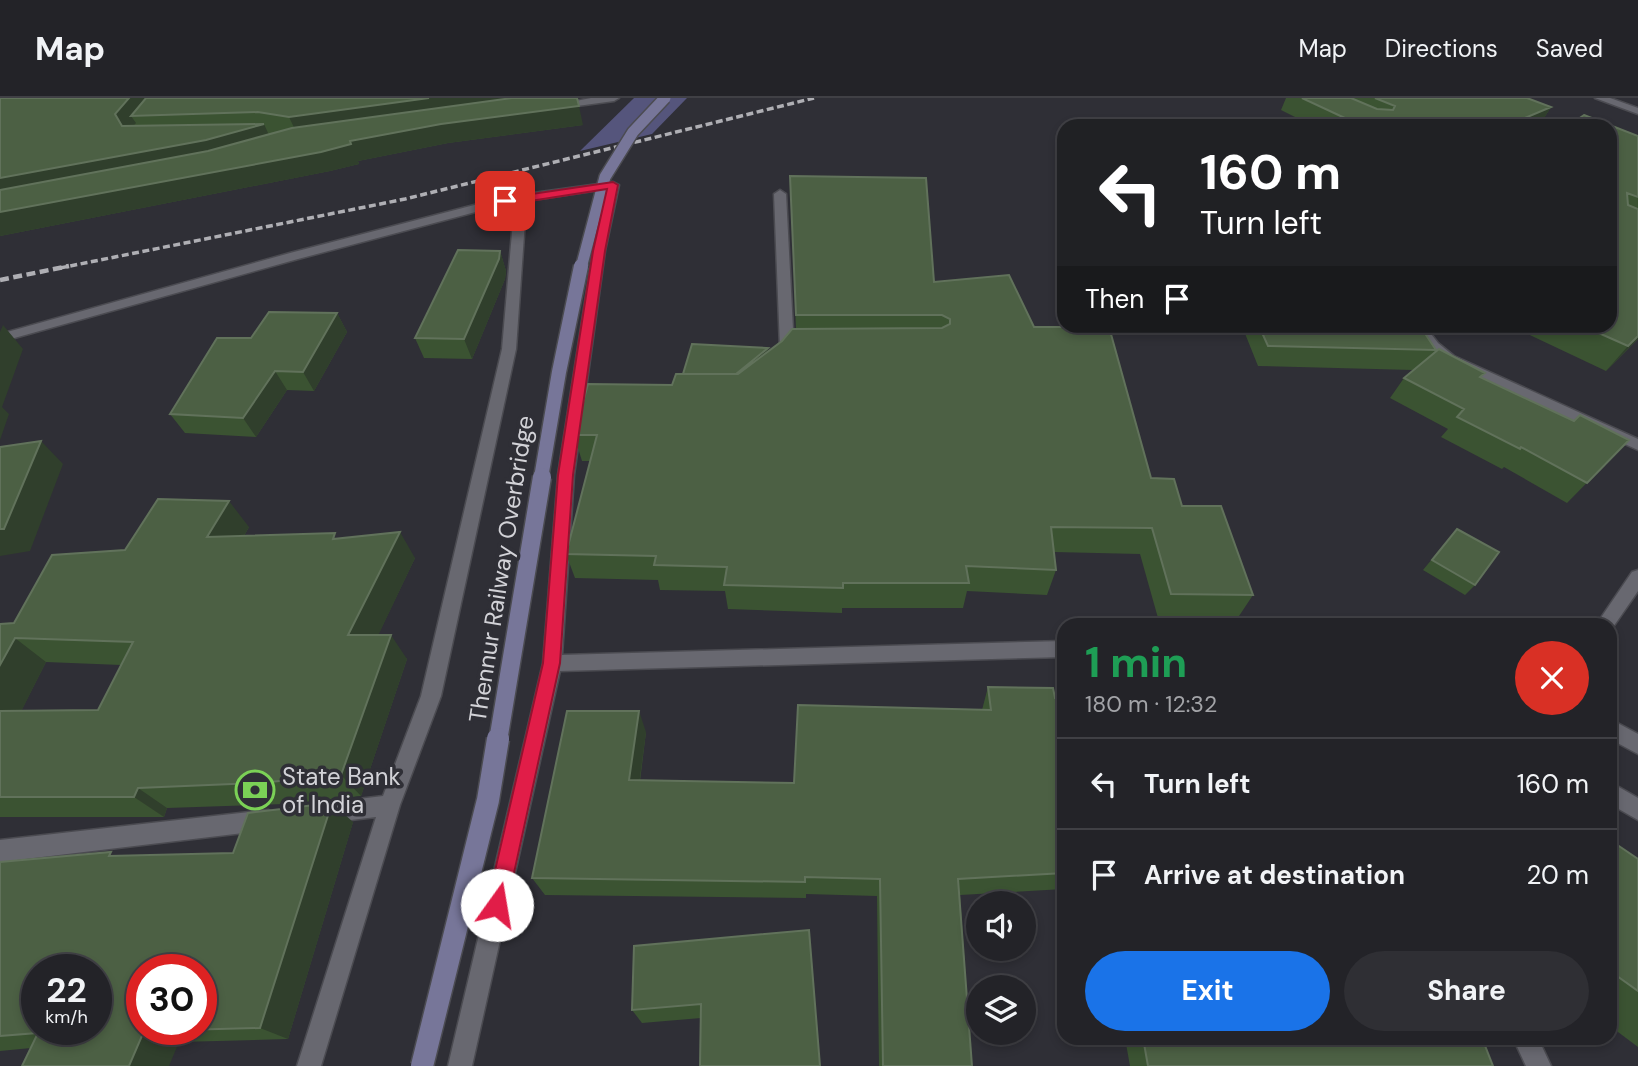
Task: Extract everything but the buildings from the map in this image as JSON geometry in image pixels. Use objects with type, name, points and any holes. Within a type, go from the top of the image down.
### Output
[{"type":"main road","name":"Thennur Railway Overbridge","points":[[422,1066],[488,800],[559,372],[586,242],[606,177],[633,132],[665,98]]},
{"type":"street","points":[[549,107],[614,98]]},
{"type":"street","points":[[1600,98],[1638,111]]},
{"type":"street","points":[[0,338],[294,256],[505,201],[613,185],[599,251],[586,393],[566,475],[552,663],[460,1066]]},
{"type":"street","points":[[769,369],[794,349],[780,194]]},
{"type":"street","points":[[309,1066],[390,805],[431,696],[509,349],[519,221],[505,201]]},
{"type":"street","points":[[1423,333],[1433,346],[1449,359],[1638,445]]},
{"type":"street","points":[[1610,618],[1638,577]]},
{"type":"street","points":[[552,663],[1057,649]]},
{"type":"street","points":[[1617,732],[1638,745]]},
{"type":"street","points":[[1617,796],[1638,810]]},
{"type":"street","points":[[0,851],[390,805]]},
{"type":"street","points":[[1528,1045],[1539,1066]]},
{"type":"shaded area","points":[[634,98],[687,98],[652,134],[580,151]]},
{"type":"railway","points":[[60,268],[405,199],[814,98]]},
{"type":"railway","points":[[0,280],[69,266]]},
{"type":"place","name":"State Bank of India","points":[[255,790]]},
{"type":"route","points":[[497,905],[552,663],[566,475],[599,251],[613,185],[505,201]]}]
